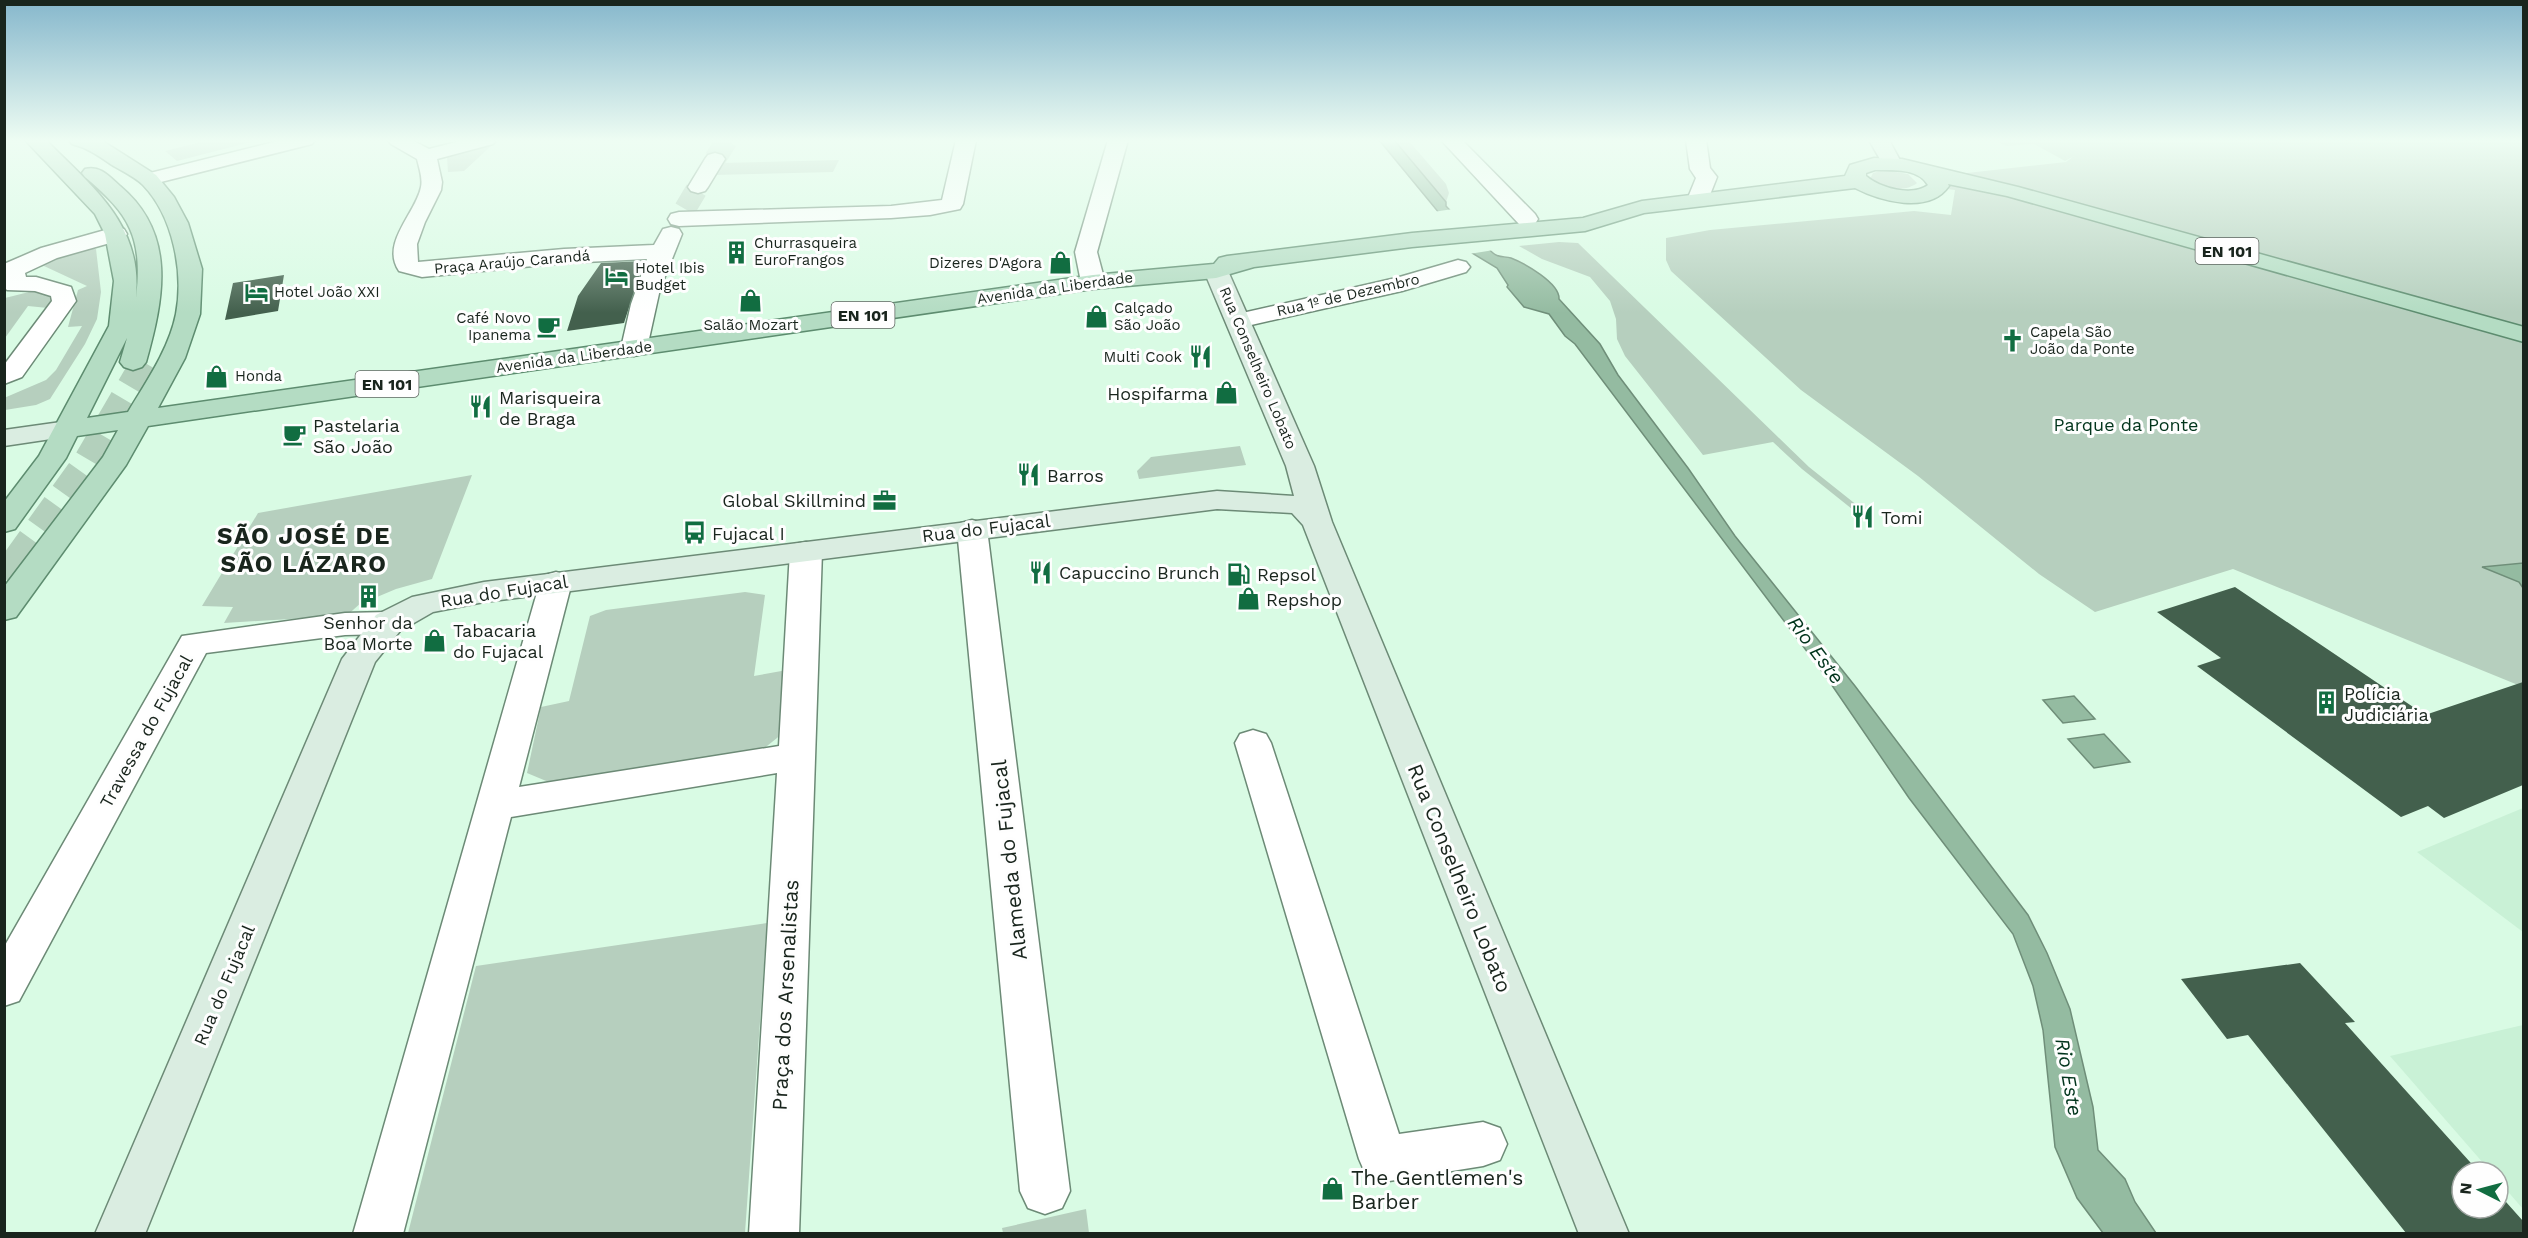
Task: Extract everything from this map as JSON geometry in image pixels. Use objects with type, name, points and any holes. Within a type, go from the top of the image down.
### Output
[{"type":"main road","points":[[4,523],[45,469],[121,326],[126,281],[117,234],[104,211],[91,198]]},
{"type":"main road","points":[[120,198],[127,204],[142,229],[152,276],[140,362],[165,318],[168,273],[159,226],[137,198]]},
{"type":"main road","points":[[4,609],[116,459],[141,418],[172,358],[188,314],[190,269],[177,223],[163,198]]},
{"type":"main road","name":"EN 101","points":[[1527,219],[1577,211],[1634,209],[1718,198]]},
{"type":"main road","name":"EN 101","points":[[1975,198],[2523,350]]},
{"type":"main road","name":"EN 101","points":[[2034,198],[2523,335]]},
{"type":"main road","name":"EN 101","points":[[1499,227],[1585,224],[1634,209]]},
{"type":"main road","name":"Avenida da Liberdade","points":[[1143,276],[1173,268],[1412,240],[1499,227],[1527,219]]},
{"type":"main road","name":"Avenida da Liberdade","points":[[4,438],[1093,282],[1216,270],[1248,261]]},
{"type":"main road","name":"Rua Conselheiro Lobato","points":[[1216,270],[1300,466],[1317,522],[1604,1233]]},
{"type":"main road","points":[[1217,500],[1291,475],[1300,466]]},
{"type":"main road","points":[[1217,500],[1300,505],[1317,522]]},
{"type":"main road","name":"Rua do Fujacal","points":[[120,1233],[359,659],[388,622],[424,604],[555,582],[1217,500]]},
{"type":"street","name":"Praça Araújo Carandá","points":[[427,198],[406,244],[407,266],[422,270],[564,256],[661,252]]},
{"type":"street","points":[[634,348],[636,330],[661,252],[682,214],[891,212],[930,209],[952,204],[953,198]]},
{"type":"street","points":[[1093,282],[1086,252],[1101,198]]},
{"type":"street","points":[[1507,198],[1527,219]]},
{"type":"street","points":[[11,276],[50,253],[117,234]]},
{"type":"street","name":"Rua 1º de Dezembro","points":[[1239,321],[1402,284],[1458,267]]},
{"type":"street","points":[[4,376],[13,371],[64,301],[63,292],[11,276]]},
{"type":"street","name":"Alameda do Fujacal","points":[[972,529],[1045,1191]]},
{"type":"street","name":"Praça dos Arsenalistas","points":[[774,1233],[806,551]]},
{"type":"street","points":[[378,1233],[555,582]]},
{"type":"street","name":"Travessa do Fujacal","points":[[4,988],[194,644],[345,624],[388,622]]},
{"type":"street","points":[[1253,743],[1383,1158],[1483,1144]]},
{"type":"street","points":[[495,805],[795,757]]},
{"type":"shaded area","points":[[2523,808],[2523,932],[2417,852]]},
{"type":"shaded area","points":[[2524,1026],[2523,1209],[2510,1194],[2510,1160],[2481,1160],[2390,1056]]},
{"type":"green space","name":"Parque da Ponte","points":[[1954,198],[2523,198],[2523,687],[2233,569],[2095,612],[2039,574],[1918,476],[1801,390],[1671,271],[1666,260],[1666,238],[1710,230],[1914,211],[1951,215]]},
{"type":"green space","points":[[1559,242],[1578,243],[1809,467],[1858,506],[1852,509],[1802,469],[1773,442],[1703,455],[1625,356],[1617,339],[1616,319],[1610,301],[1590,277],[1542,259],[1519,246]]},
{"type":"green space","points":[[78,248],[96,249],[101,292],[97,319],[85,344],[50,399],[36,405],[5,410],[4,398],[46,380],[56,370],[82,326],[68,327],[78,290],[87,286],[44,266],[31,269]]},
{"type":"green space","points":[[29,292],[42,292],[54,297],[48,308],[28,306],[5,338],[5,298]]},
{"type":"green space","points":[[1240,446],[1246,465],[1139,479],[1137,471],[1151,457]]},
{"type":"green space","points":[[472,475],[432,579],[377,597],[373,590],[359,596],[362,602],[344,618],[224,623],[233,607],[202,606],[258,513]]},
{"type":"green space","points":[[745,592],[765,595],[754,676],[787,670],[787,730],[762,750],[551,783],[527,773],[541,707],[569,701],[590,616],[606,610]]},
{"type":"green space","points":[[767,923],[745,1233],[408,1233],[476,966]]},
{"type":"green space","points":[[1086,1209],[1089,1233],[1003,1233],[1002,1228]]},
{"type":"water","name":"Rio Este","points":[[1427,198],[1442,198],[1446,206],[1495,255],[1511,258],[1524,264],[1548,280],[1554,287],[1559,299],[1600,344],[1618,375],[1688,468],[1735,536],[1855,686],[2028,915],[2047,953],[2070,1009],[2093,1107],[2098,1150],[2125,1179],[2135,1202],[2156,1233],[2103,1233],[2077,1198],[2055,1147],[2043,1030],[2033,986],[2013,934],[1909,798],[1827,678],[1575,344],[1565,336],[1549,314],[1524,307],[1507,287],[1508,285],[1497,268],[1472,253]]},
{"type":"water","points":[[2523,563],[2523,588],[2519,582],[2482,567]]},
{"type":"water","points":[[2074,696],[2095,719],[2063,723],[2043,700]]},
{"type":"water","points":[[2104,734],[2130,762],[2094,768],[2068,739]]},
{"type":"pier","points":[[1453,209],[1494,250],[1469,254],[1433,212]]},
{"type":"building","name":"Hotel Ibis Budget","points":[[644,261],[624,323],[567,331],[578,296],[601,263]]},
{"type":"building","name":"Hotel João XXI","points":[[284,275],[278,311],[225,320],[233,283]]},
{"type":"building","name":"Polícia Judiciária","points":[[2235,587],[2425,715],[2523,682],[2523,785],[2444,818],[2428,806],[2401,817],[2197,666],[2221,658],[2157,612]]},
{"type":"building","points":[[2300,963],[2355,1022],[2345,1023],[2468,1160],[2450,1160],[2450,1220],[2510,1220],[2510,1206],[2523,1221],[2523,1233],[2406,1233],[2248,1035],[2227,1039],[2181,979]]},
{"type":"tunnel","points":[[685,209],[692,198]]},
{"type":"tunnel","points":[[15,562],[87,462],[146,361]]},
{"type":"tunnel","points":[[4,578],[16,561]]},
{"type":"place","name":"Churrasqueira EuroFrangos","points":[[736,252]]},
{"type":"place","name":"Dizeres D'Agora","points":[[1060,263]]},
{"type":"place","name":"Hotel Ibis Budget","points":[[617,277]]},
{"type":"place","name":"Hotel João XXI","points":[[256,292]]},
{"type":"place","name":"Salão Mozart","points":[[751,301]]},
{"type":"place","name":"Calçado São João","points":[[1096,317]]},
{"type":"place","name":"Café Novo Ipanema","points":[[549,327]]},
{"type":"place","name":"Capela São João da Ponte","points":[[2012,341]]},
{"type":"place","name":"Multi Cook","points":[[1200,357]]},
{"type":"place","name":"Honda","points":[[217,376]]},
{"type":"place","name":"Hospifarma","points":[[1226,393]]},
{"type":"place","name":"Marisqueira de Braga","points":[[481,407]]},
{"type":"place","name":"Pastelaria São João","points":[[295,435]]},
{"type":"place","name":"Barros","points":[[1029,475]]},
{"type":"place","name":"Global Skillmind","points":[[884,500]]},
{"type":"place","name":"Tomi","points":[[1863,517]]},
{"type":"place","name":"Fujacal I","points":[[694,533]]},
{"type":"place","name":"Capuccino Brunch","points":[[1041,572]]},
{"type":"place","name":"Repsol","points":[[1239,574]]},
{"type":"place","name":"Senhor da Boa Morte","points":[[368,596]]},
{"type":"place","name":"Repshop","points":[[1248,599]]},
{"type":"place","name":"Tabacaria do Fujacal","points":[[435,640]]},
{"type":"place","name":"Polícia Judiciária","points":[[2326,703]]},
{"type":"place","name":"The Gentlemen's Barber","points":[[1333,1189]]},
{"type":"district","name":"SÃO JOSÉ DE SÃO LÁZARO","points":[[304,550]]}]
